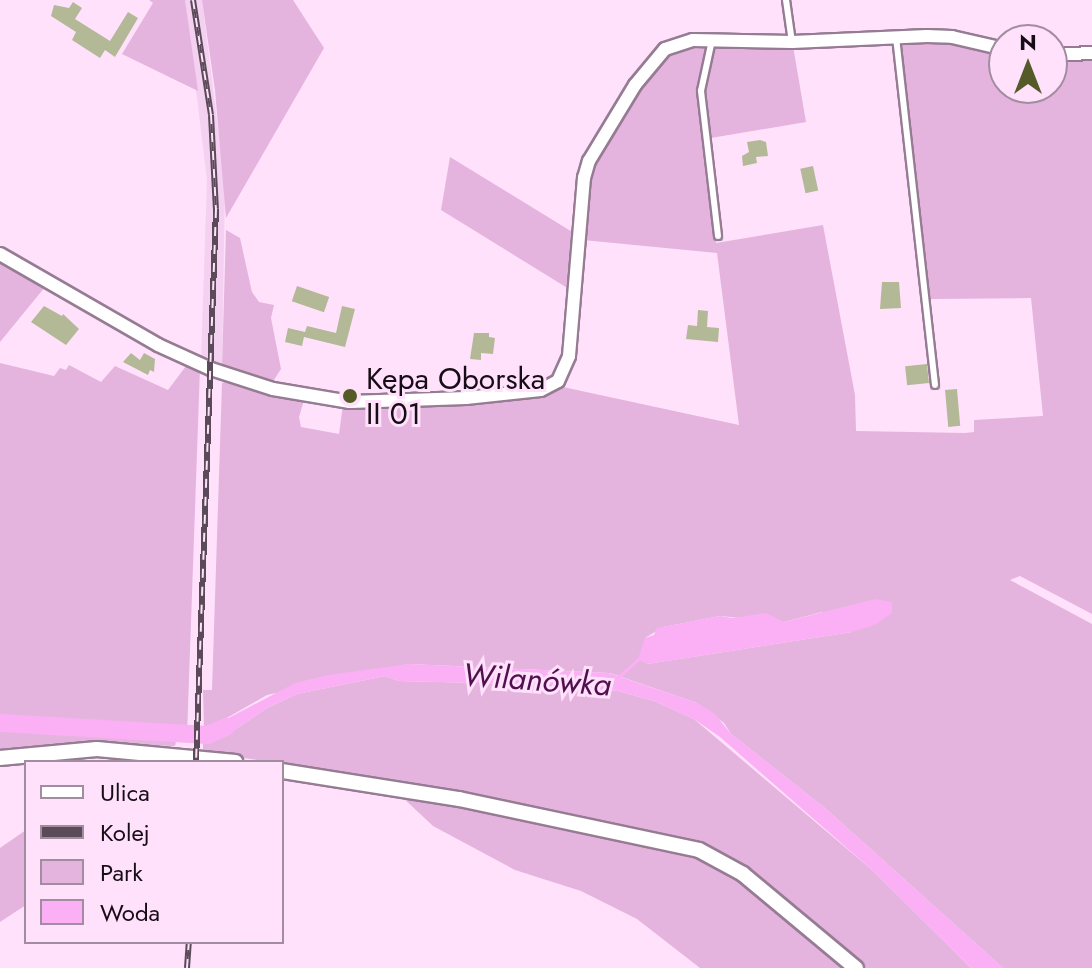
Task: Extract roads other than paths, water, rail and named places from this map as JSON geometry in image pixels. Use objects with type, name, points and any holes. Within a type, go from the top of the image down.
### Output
[{"type":"street","points":[[0,254],[158,345],[211,369],[273,389],[350,402],[466,398],[548,388],[562,377],[569,356],[584,178],[589,161],[657,55],[678,44],[712,40],[792,42],[952,37],[988,45]]},
{"type":"street","points":[[1068,54],[1092,53]]},
{"type":"street","points":[[0,758],[97,749],[214,760]]},
{"type":"street","points":[[284,771],[459,799],[699,850],[743,874],[856,968]]},
{"type":"lane","points":[[786,0],[792,42]]},
{"type":"lane","points":[[896,37],[935,385]]},
{"type":"lane","points":[[712,40],[701,91],[718,236]]},
{"type":"water","points":[[875,599],[892,602],[892,613],[875,625],[852,632],[647,664],[638,659],[645,638],[654,635],[657,628],[720,616],[732,618],[766,613],[784,622]]},
{"type":"water","points":[[409,664],[609,673],[697,703],[714,713],[731,734],[825,808],[1003,968],[971,968],[872,870],[720,737],[694,719],[654,701],[618,691],[561,685],[399,681],[385,676],[297,694],[267,708],[227,735],[203,739],[204,731],[295,683],[328,675]]},
{"type":"waterway","points":[[618,677],[639,659]]},
{"type":"waterway","name":"Wilanówka","points":[[0,723],[208,735],[226,727]]},
{"type":"railway","points":[[193,0],[211,115],[216,209],[196,760]]},
{"type":"railway","points":[[187,968],[189,944]]},
{"type":"place","name":"Kępa Oborska II 01","points":[[350,396]]}]
